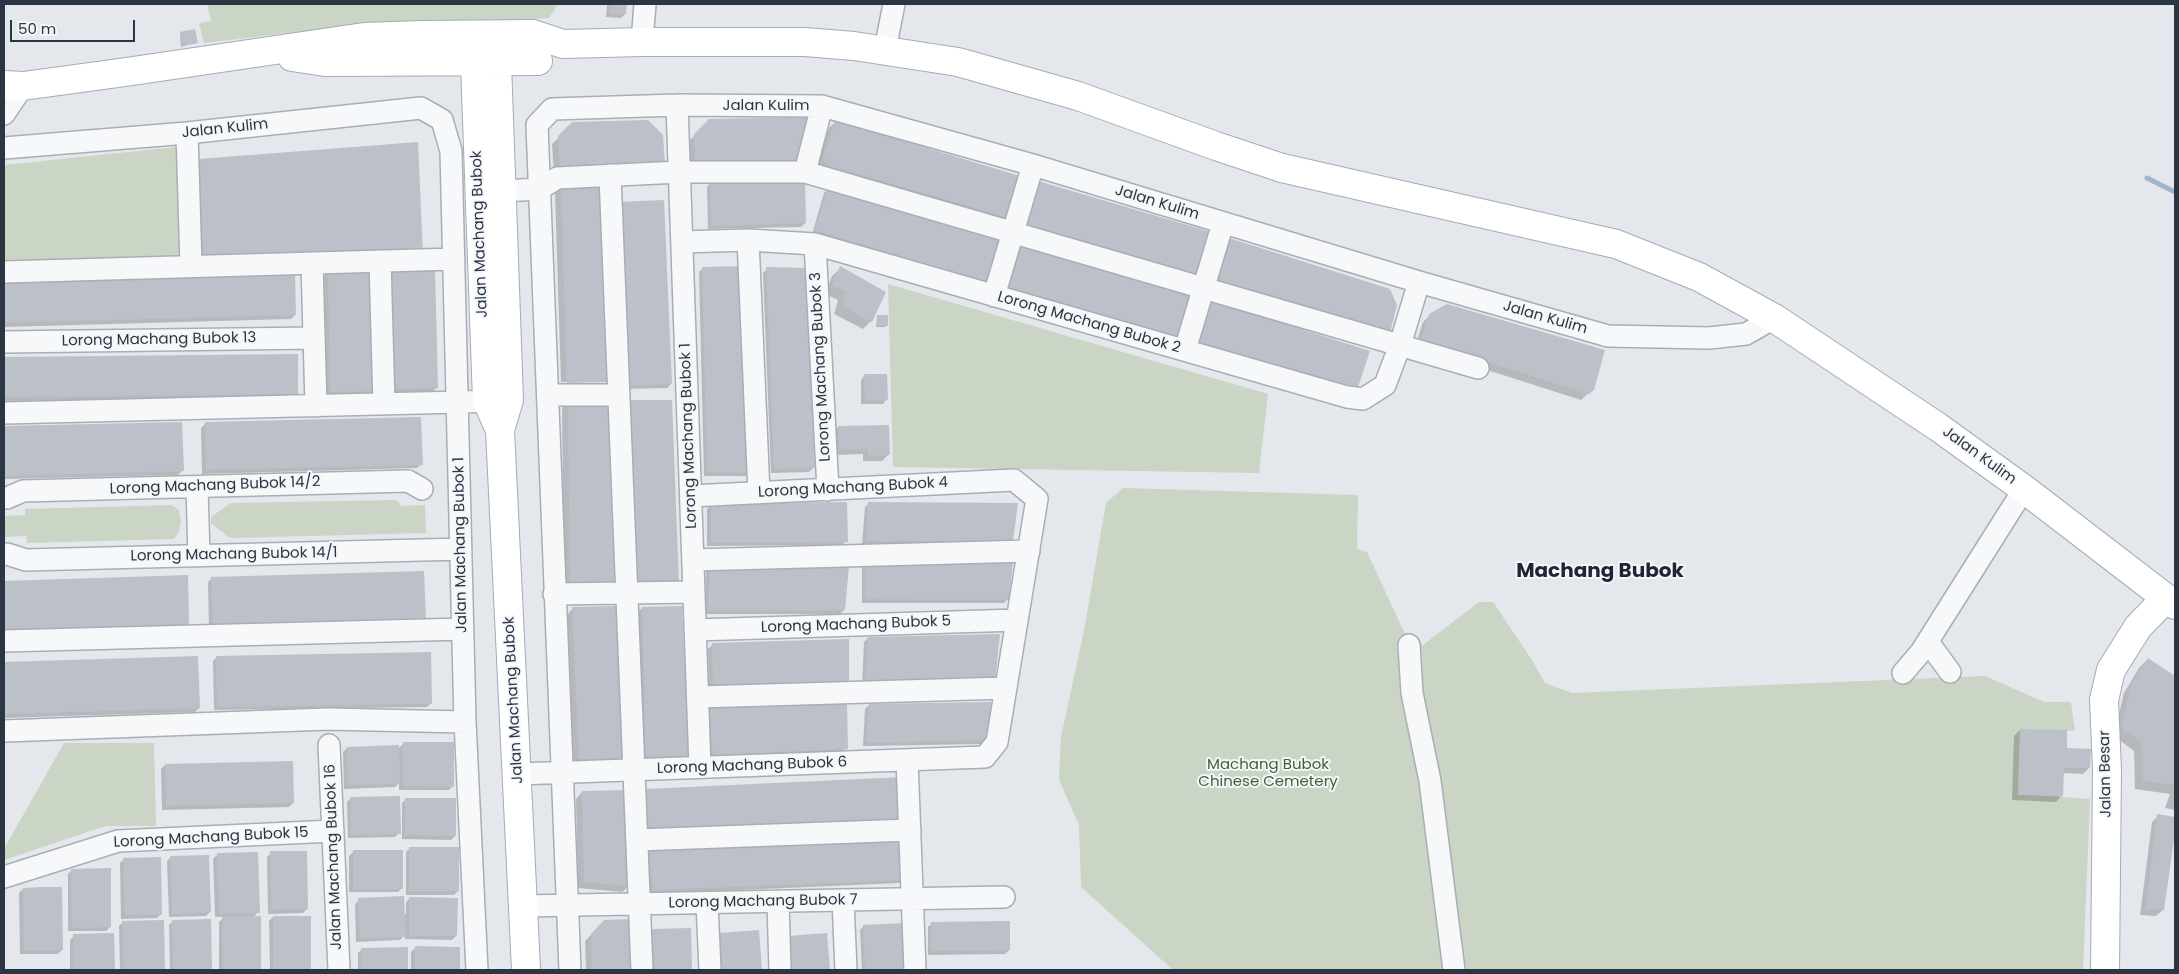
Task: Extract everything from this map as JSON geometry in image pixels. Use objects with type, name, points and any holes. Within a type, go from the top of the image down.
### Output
[{"type":"main road","name":"Jalan Kulim","points":[[263,52],[325,62],[419,62],[485,48],[533,34],[563,44],[805,42],[885,50],[958,62],[1078,96],[1216,146],[1301,172],[1616,244],[1699,277],[1774,318],[1930,421],[2024,489],[2171,602]]},
{"type":"main road","name":"Jalan Kulim","points":[[14,86],[364,37],[485,48],[538,61]]},
{"type":"main road","points":[[419,62],[452,77],[465,89],[487,118],[521,76],[538,61],[563,44]]},
{"type":"main road","name":"Jalan Machang Bubok","points":[[485,48],[498,401],[518,774],[526,970]]},
{"type":"main road","name":"Jalan Machang Bubok","points":[[487,118],[501,192],[498,401]]},
{"type":"main road","name":"Jalan Besar","points":[[2105,970],[2107,770],[2104,700],[2111,670],[2138,627],[2171,602]]},
{"type":"street","points":[[642,42],[645,4]]},
{"type":"street","points":[[885,50],[894,4]]},
{"type":"street","points":[[4,114],[14,86]]},
{"type":"street","name":"Jalan Kulim","points":[[540,190],[537,125],[552,109],[677,105],[822,106],[1033,165],[1419,282],[1608,336],[1709,338],[1746,334],[1774,318]]},
{"type":"street","name":"Lorong Machang Bubok 1","points":[[677,105],[700,768]]},
{"type":"street","points":[[805,172],[822,106]]},
{"type":"street","name":"Jalan Kulim","points":[[4,148],[187,133],[421,108],[442,120]]},
{"type":"street","name":"Jalan Machang Bubok 1","points":[[442,120],[451,151],[465,722],[477,970]]},
{"type":"street","points":[[187,133],[192,266]]},
{"type":"street","points":[[994,296],[1033,165]]},
{"type":"street","points":[[501,192],[540,190],[556,178],[679,172],[805,172],[1478,368]]},
{"type":"street","points":[[610,175],[642,970]]},
{"type":"street","points":[[540,190],[554,594],[570,970]]},
{"type":"street","points":[[1185,350],[1223,223]]},
{"type":"street","points":[[748,240],[759,493]]},
{"type":"street","name":"Lorong Machang Bubok 2","points":[[682,242],[748,240],[815,244],[1347,397],[1363,399],[1385,386],[1400,345],[1419,282]]},
{"type":"street","name":"Lorong Machang Bubok 3","points":[[815,244],[828,490]]},
{"type":"street","points":[[4,272],[454,259]]},
{"type":"street","points":[[380,261],[384,404]]},
{"type":"street","points":[[312,263],[316,406]]},
{"type":"street","name":"Lorong Machang Bubok 13","points":[[4,342],[314,338]]},
{"type":"street","points":[[548,396],[619,395]]},
{"type":"street","points":[[4,414],[498,401]]},
{"type":"street","name":"Lorong Machang Bubok 4","points":[[691,496],[1014,480],[1037,499],[1028,551]]},
{"type":"street","name":"Lorong Machang Bubok 14/2","points":[[7,498],[23,491],[408,481],[422,489]]},
{"type":"street","points":[[197,487],[199,556]]},
{"type":"street","points":[[1903,673],[1928,642],[2024,489]]},
{"type":"street","name":"Lorong Machang Bubok 14/1","points":[[7,554],[26,560],[461,550]]},
{"type":"street","points":[[693,560],[1028,551],[1006,688],[698,697]]},
{"type":"street","points":[[554,594],[694,592]]},
{"type":"street","name":"Lorong Machang Bubok 5","points":[[695,630],[1017,620]]},
{"type":"street","points":[[4,641],[463,629]]},
{"type":"street","points":[[1928,642],[1950,672]]},
{"type":"street","points":[[1409,644],[1412,693],[1430,781],[1454,970]]},
{"type":"street","name":"Lorong Machang Bubok 6","points":[[518,774],[985,757],[997,742],[1006,688]]},
{"type":"street","points":[[4,731],[328,719],[465,722]]},
{"type":"street","name":"Jalan Machang Bubok 16","points":[[330,744],[339,970]]},
{"type":"street","points":[[907,760],[915,970]]},
{"type":"street","points":[[637,840],[910,830]]},
{"type":"street","name":"Lorong Machang Bubok 15","points":[[4,877],[118,841],[333,831]]},
{"type":"street","name":"Lorong Machang Bubok 7","points":[[523,906],[1004,897]]},
{"type":"street","points":[[843,900],[846,970]]},
{"type":"street","points":[[778,901],[780,970]]},
{"type":"street","points":[[707,903],[710,970]]},
{"type":"green space","points":[[207,4],[558,4],[549,18],[441,25],[355,25],[204,43],[199,23],[211,21]]},
{"type":"green space","points":[[176,147],[180,259],[4,265],[4,165]]},
{"type":"green space","points":[[888,284],[1268,394],[1259,473],[893,467]]},
{"type":"green space","name":"Machang Bubok Chinese Cemetery","points":[[1123,488],[1358,495],[1357,549],[1367,552],[1404,632],[1423,645],[1479,602],[1493,602],[1545,683],[1572,693],[1985,676],[2044,702],[2071,702],[2075,731],[2020,729],[2018,794],[2090,799],[2083,970],[1173,970],[1081,887],[1079,825],[1059,780],[1061,737],[1084,631],[1106,503]]},
{"type":"green space","points":[[397,500],[401,506],[425,505],[426,533],[230,538],[211,523],[211,517],[231,503]]},
{"type":"green space","points":[[172,505],[179,510],[181,521],[179,532],[174,539],[27,543],[26,536],[4,537],[4,516],[25,515],[25,509]]},
{"type":"green space","points":[[64,743],[154,743],[156,826],[105,826],[4,860],[4,849]]},
{"type":"building","points":[[610,4],[627,4],[626,14],[609,13]]},
{"type":"building","points":[[195,29],[198,43],[183,46],[180,32]]},
{"type":"building","points":[[818,117],[802,160],[695,162],[694,134],[709,119]]},
{"type":"building","points":[[648,120],[663,135],[665,164],[560,170],[558,136],[572,122]]},
{"type":"building","points":[[835,120],[1023,177],[1012,213],[1006,217],[827,165],[823,158]]},
{"type":"building","points":[[418,142],[423,255],[203,261],[199,159]]},
{"type":"building","points":[[805,180],[806,223],[711,226],[710,182]]},
{"type":"building","points":[[1038,181],[1211,232],[1201,271],[1193,274],[1030,225],[1026,218]]},
{"type":"building","points":[[561,185],[599,185],[604,188],[608,382],[567,383]]},
{"type":"building","points":[[828,188],[1004,241],[991,284],[815,230]]},
{"type":"building","points":[[664,200],[672,384],[626,386],[618,202]]},
{"type":"building","points":[[1229,238],[1390,289],[1397,305],[1390,333],[1221,281],[1218,275]]},
{"type":"building","points":[[1019,242],[1195,294],[1181,339],[1005,287]]},
{"type":"building","points":[[746,266],[751,473],[707,472],[702,267]]},
{"type":"building","points":[[840,266],[886,292],[872,322],[842,306],[846,292],[832,285]]},
{"type":"building","points":[[435,267],[438,388],[393,389],[390,268]]},
{"type":"building","points":[[766,267],[807,268],[815,468],[774,469]]},
{"type":"building","points":[[373,270],[376,391],[330,392],[328,271]]},
{"type":"building","points":[[295,274],[296,315],[4,323],[4,282]]},
{"type":"building","points":[[1210,300],[1370,351],[1356,393],[1196,343]]},
{"type":"building","points":[[1447,304],[1605,350],[1594,390],[1589,394],[1421,341],[1429,314]]},
{"type":"building","points":[[877,315],[888,315],[888,326],[877,325]]},
{"type":"building","points":[[298,354],[298,394],[4,397],[4,357]]},
{"type":"building","points":[[864,374],[887,374],[888,400],[865,401]]},
{"type":"building","points":[[627,400],[672,400],[679,584],[637,582]]},
{"type":"building","points":[[568,401],[612,404],[617,585],[570,584]]},
{"type":"building","points":[[421,417],[423,465],[206,470],[205,422]]},
{"type":"building","points":[[182,422],[184,471],[4,476],[4,426]]},
{"type":"building","points":[[889,425],[890,455],[868,456],[868,449],[839,450],[838,426]]},
{"type":"building","points":[[847,502],[848,542],[711,543],[711,503]]},
{"type":"building","points":[[868,502],[1018,503],[1013,541],[866,541]]},
{"type":"building","points":[[1013,562],[1009,600],[865,599],[866,563]]},
{"type":"building","points":[[710,565],[849,565],[845,610],[708,611]]},
{"type":"building","points":[[424,571],[426,619],[213,625],[211,577]]},
{"type":"building","points":[[188,575],[189,624],[4,631],[4,581]]},
{"type":"building","points":[[621,606],[629,759],[579,759],[572,607]]},
{"type":"building","points":[[682,606],[690,756],[646,757],[642,607]]},
{"type":"building","points":[[1000,634],[995,682],[865,682],[868,637]]},
{"type":"building","points":[[849,639],[849,683],[713,686],[712,643]]},
{"type":"building","points":[[431,652],[432,704],[217,707],[216,656]]},
{"type":"building","points":[[198,656],[200,708],[4,714],[4,662]]},
{"type":"building","points":[[2148,658],[2175,676],[2175,785],[2143,781],[2142,742],[2121,728],[2132,683]]},
{"type":"building","points":[[991,702],[988,740],[866,743],[869,704]]},
{"type":"building","points":[[847,704],[848,749],[713,755],[709,708]]},
{"type":"building","points":[[2020,729],[2067,730],[2067,748],[2091,749],[2090,768],[2064,768],[2063,796],[2018,795]]},
{"type":"building","points":[[403,742],[454,742],[454,787],[403,786]]},
{"type":"building","points":[[399,745],[400,784],[348,785],[347,747]]},
{"type":"building","points":[[293,761],[294,803],[166,806],[165,764]]},
{"type":"building","points":[[903,777],[904,819],[647,829],[646,789]]},
{"type":"building","points":[[630,790],[630,886],[584,882],[582,791]]},
{"type":"building","points":[[400,796],[401,834],[351,835],[350,797]]},
{"type":"building","points":[[405,798],[456,798],[456,836],[405,835]]},
{"type":"building","points":[[2157,814],[2175,817],[2175,833],[2164,910],[2146,909]]},
{"type":"building","points":[[902,841],[905,880],[653,890],[649,850]]},
{"type":"building","points":[[409,847],[459,847],[459,891],[409,891]]},
{"type":"building","points":[[353,850],[403,850],[403,889],[353,889]]},
{"type":"building","points":[[270,851],[307,851],[308,909],[271,910]]},
{"type":"building","points":[[258,852],[260,913],[219,914],[217,853]]},
{"type":"building","points":[[209,855],[211,912],[172,914],[170,856]]},
{"type":"building","points":[[161,857],[162,915],[125,915],[123,858]]},
{"type":"building","points":[[111,868],[111,927],[72,928],[71,869]]},
{"type":"building","points":[[62,887],[63,950],[24,951],[23,888]]},
{"type":"building","points":[[404,896],[406,937],[360,938],[358,898]]},
{"type":"building","points":[[409,897],[458,898],[457,936],[409,936]]},
{"type":"building","points":[[261,916],[261,970],[223,970],[222,917]]},
{"type":"building","points":[[273,916],[311,916],[311,970],[273,970]]},
{"type":"building","points":[[211,919],[212,970],[173,970],[172,920]]},
{"type":"building","points":[[633,919],[636,970],[592,970],[591,934],[604,920]]},
{"type":"building","points":[[164,920],[165,970],[124,970],[122,921]]},
{"type":"building","points":[[1010,921],[1010,950],[931,951],[931,922]]},
{"type":"building","points":[[905,923],[908,970],[865,970],[863,925]]},
{"type":"building","points":[[691,928],[692,970],[654,970],[653,929]]},
{"type":"building","points":[[759,930],[762,970],[722,970],[720,933]]},
{"type":"building","points":[[114,933],[115,970],[74,970],[73,934]]},
{"type":"building","points":[[827,933],[830,970],[790,970],[788,936]]},
{"type":"building","points":[[415,946],[460,947],[460,970],[415,970]]},
{"type":"building","points":[[408,947],[408,970],[362,970],[361,948]]},
{"type":"waterway","points":[[2147,178],[2175,192]]},
{"type":"district","name":"Machang Bubok","points":[[1600,572]]}]
